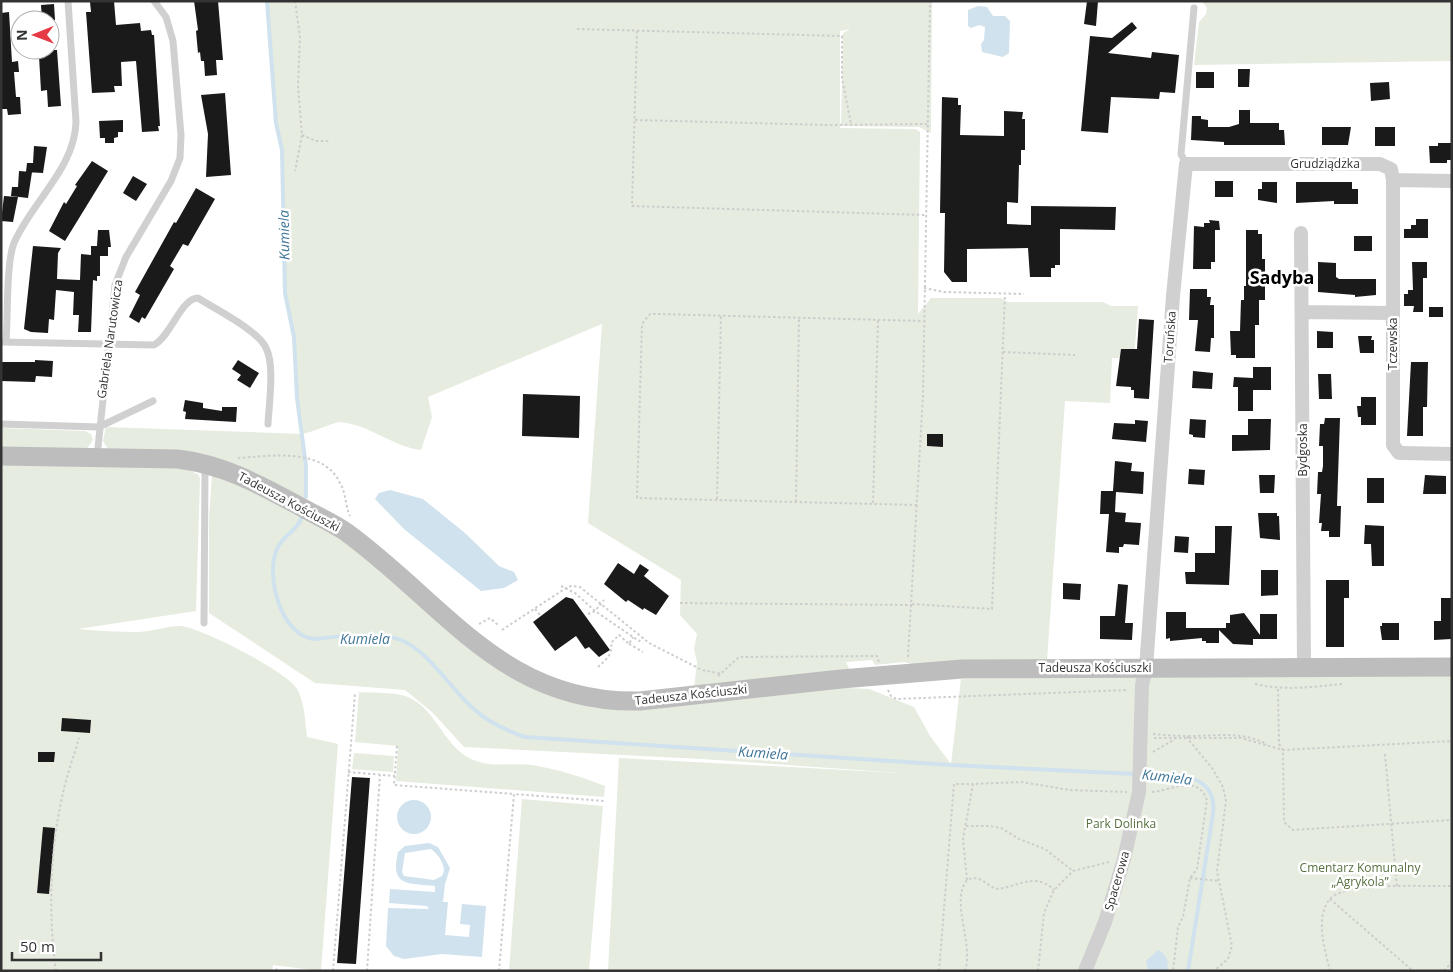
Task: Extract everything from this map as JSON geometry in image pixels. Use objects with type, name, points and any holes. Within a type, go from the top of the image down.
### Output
[{"type":"street","name":"Grudziądzka","points":[[1186,164],[1380,164],[1392,169],[1393,180]]},
{"type":"street","name":"Toruńska","points":[[1144,676],[1173,296],[1186,164]]},
{"type":"street","points":[[1393,180],[1452,181]]},
{"type":"street","name":"Tczewska","points":[[1393,180],[1394,448],[1403,454],[1452,454]]},
{"type":"street","name":"Bydgoska","points":[[1301,233],[1304,667]]},
{"type":"street","points":[[1302,312],[1392,313]]},
{"type":"street","name":"Tadeusza Kościuszki","points":[[1,456],[177,459],[205,464],[232,472],[346,532],[490,655],[530,679],[568,693],[607,701],[640,701],[883,675],[998,668],[1144,676],[1304,667],[1452,667]]},
{"type":"street","name":"Spacerowa","points":[[1085,971],[1105,922],[1124,859],[1140,789],[1144,676]]},
{"type":"lane","points":[[68,1],[76,122],[75,139],[12,248],[4,342],[154,345],[163,338],[188,302],[198,298],[248,331],[266,347],[270,366],[268,424]]},
{"type":"lane","name":"Gabriela Narutowicza","points":[[97,457],[107,345],[115,285],[122,264],[171,181],[180,158],[181,135],[174,41],[166,17],[154,1]]},
{"type":"lane","name":"Toruńska","points":[[1186,164],[1180,154],[1194,8]]},
{"type":"lane","points":[[1,424],[99,427],[153,401]]},
{"type":"lane","points":[[204,623],[205,464]]},
{"type":"path","points":[[294,1],[300,37],[298,86],[302,135],[295,171]]},
{"type":"path","points":[[908,654],[917,505],[930,1]]},
{"type":"path","points":[[577,28],[842,36],[842,78],[850,124]]},
{"type":"path","points":[[637,31],[632,206],[925,215]]},
{"type":"path","points":[[635,120],[927,124]]},
{"type":"path","points":[[302,135],[316,142],[329,140]]},
{"type":"path","points":[[924,288],[944,292],[1024,294]]},
{"type":"path","points":[[680,602],[912,604],[992,609],[1005,294]]},
{"type":"path","points":[[917,505],[637,498],[642,324],[650,314],[923,321]]},
{"type":"path","points":[[717,500],[721,315]]},
{"type":"path","points":[[796,502],[799,318]]},
{"type":"path","points":[[873,503],[878,320]]},
{"type":"path","points":[[1003,352],[1075,355]]},
{"type":"path","points":[[238,458],[291,456],[316,460],[328,466],[340,483],[351,518]]},
{"type":"path","points":[[560,586],[566,588],[595,611],[639,641],[644,638]]},
{"type":"path","points":[[502,630],[566,588],[571,586],[580,587],[644,638],[684,662],[702,670],[722,674]]},
{"type":"path","points":[[588,614],[595,611],[604,600]]},
{"type":"path","points":[[535,609],[541,616]]},
{"type":"path","points":[[472,628],[490,618],[498,625]]},
{"type":"path","points":[[598,667],[607,659],[612,651],[611,642],[619,635],[629,644],[643,652]]},
{"type":"path","points":[[629,644],[633,637]]},
{"type":"path","points":[[714,679],[722,674],[739,657],[877,656],[891,696],[896,699],[1122,690],[1144,676]]},
{"type":"path","points":[[1253,684],[1278,689],[1279,744],[1283,750],[1284,822],[1293,830],[1452,820]]},
{"type":"path","points":[[333,971],[355,693]]},
{"type":"path","points":[[1142,735],[1175,739],[1188,738]]},
{"type":"path","points":[[1142,735],[1188,738],[1241,738],[1283,750],[1452,741]]},
{"type":"path","points":[[56,971],[52,912],[57,822],[63,792],[79,738]]},
{"type":"path","points":[[1188,738],[1212,768],[1225,794],[1225,815],[1218,859],[1219,881],[1232,946],[1228,959],[1214,971]]},
{"type":"path","points":[[1141,762],[1175,739]]},
{"type":"path","points":[[396,746],[394,785],[604,801]]},
{"type":"path","points":[[1385,754],[1397,887]]},
{"type":"path","points":[[348,772],[395,776]]},
{"type":"path","points":[[367,971],[380,775]]},
{"type":"path","points":[[939,971],[954,784],[1022,782],[1069,790],[1140,789],[1159,791],[1182,784],[1195,786],[1206,796],[1206,814],[1197,869],[1190,878],[1183,917],[1178,927],[1173,971]]},
{"type":"path","points":[[966,971],[968,950],[960,904],[962,891],[967,880],[963,851],[964,826],[973,784]]},
{"type":"path","points":[[499,971],[514,794]]},
{"type":"path","points":[[964,826],[1001,828],[1019,839],[1050,853],[1072,871]]},
{"type":"path","points":[[1038,971],[1044,913],[1054,890],[1072,871],[1124,859]]},
{"type":"path","points":[[967,880],[974,877],[980,878],[996,889],[1020,882],[1040,882],[1048,884],[1054,890]]},
{"type":"path","points":[[1190,878],[1219,881]]},
{"type":"path","points":[[1330,971],[1323,941],[1322,924],[1330,899],[1339,892],[1355,888],[1452,886]]},
{"type":"path","points":[[1330,899],[1413,971]]},
{"type":"path","points":[[1444,971],[1452,962]]},
{"type":"green space","points":[[267,1],[932,1],[931,133],[919,127],[841,126],[843,33],[850,29],[840,31],[840,128],[915,129],[920,132],[918,314],[931,298],[1001,298],[1008,302],[1103,302],[1111,306],[1138,306],[1134,359],[1112,358],[1110,403],[1065,401],[1047,661],[916,665],[904,662],[875,665],[872,660],[846,662],[850,671],[694,689],[697,662],[694,649],[697,634],[680,615],[681,580],[588,523],[602,324],[428,397],[432,417],[421,450],[401,445],[361,427],[339,422],[302,434],[297,398],[294,337],[285,293],[282,150],[276,123]]},
{"type":"green space","points":[[1202,1],[1452,1],[1452,61],[1194,65],[1199,22],[1206,14],[1207,8]]},
{"type":"green space","points":[[106,427],[302,434],[306,466],[305,502],[266,482],[108,449],[103,441]]},
{"type":"green space","points":[[1,428],[85,431],[91,434],[93,440],[86,450],[1,451]]},
{"type":"green space","points":[[1,463],[166,465],[195,469],[194,474],[197,473],[200,478],[196,611],[78,629],[139,632],[180,626],[205,634],[243,652],[290,681],[297,689],[302,700],[307,737],[338,744],[321,971],[273,965],[272,971],[1,971]]},
{"type":"green space","points":[[212,476],[242,487],[339,536],[491,664],[532,688],[564,699],[824,687],[869,689],[914,707],[930,736],[951,764],[961,679],[1452,673],[1452,971],[608,971],[619,758],[901,773],[702,759],[464,747],[432,712],[405,690],[315,683],[209,613],[209,518]]},
{"type":"green space","points":[[359,692],[397,694],[418,702],[426,709],[452,744],[469,758],[492,764],[532,765],[587,779],[605,786],[604,797],[396,781],[398,746],[355,742]]},
{"type":"green space","points":[[354,753],[394,756],[393,772],[352,769]]},
{"type":"green space","points":[[522,799],[603,806],[589,971],[509,971]]},
{"type":"water","points":[[978,6],[987,7],[993,16],[1005,16],[1010,21],[1009,53],[1003,57],[982,52],[981,44],[984,40],[985,27],[979,25],[971,28],[968,26],[968,10]]},
{"type":"water","points":[[390,490],[423,499],[465,533],[499,566],[514,572],[518,580],[504,588],[481,591],[404,529],[375,499],[379,493]]},
{"type":"water","points":[[414,800],[421,801],[426,805],[430,810],[430,824],[426,829],[421,833],[414,834],[407,833],[402,829],[398,824],[397,817],[398,810],[402,805],[407,801]]},
{"type":"water","points":[[429,843],[438,847],[450,868],[445,884],[443,902],[448,902],[445,935],[469,937],[470,925],[460,924],[462,904],[486,906],[482,957],[442,954],[404,959],[394,956],[386,946],[388,908],[429,909],[427,906],[389,903],[390,889],[435,892],[435,886],[409,883],[399,877],[396,872],[398,852],[405,846]],"holes":[[[431,849],[443,865],[444,872],[442,876],[434,880],[404,876],[402,872],[405,853]]]},
{"type":"water","points":[[1158,950],[1167,959],[1167,971],[1148,971],[1146,961]]},
{"type":"building","points":[[114,1],[116,25],[140,23],[141,31],[151,30],[152,35],[154,35],[159,131],[142,132],[136,61],[121,62],[122,86],[114,86],[115,92],[92,93],[86,12],[91,12],[90,2]]},
{"type":"building","points":[[194,1],[218,1],[223,60],[216,60],[217,75],[205,76],[204,61],[201,61],[200,52],[198,53],[196,31],[198,30]]},
{"type":"building","points":[[1087,1],[1098,1],[1096,26],[1084,24]]},
{"type":"building","points":[[54,4],[54,10],[41,10],[41,5]]},
{"type":"building","points":[[9,12],[10,60],[12,62],[18,61],[19,72],[14,72],[16,97],[20,97],[21,114],[8,115],[7,109],[1,109],[1,13]]},
{"type":"building","points":[[1132,22],[1137,28],[1108,53],[1151,58],[1152,52],[1179,55],[1175,93],[1160,92],[1159,99],[1111,97],[1108,133],[1081,131],[1090,36],[1112,38]]},
{"type":"building","points":[[39,60],[58,60],[61,106],[48,107],[47,90],[41,91]]},
{"type":"building","points":[[1238,69],[1250,69],[1249,87],[1238,87]]},
{"type":"building","points":[[1196,72],[1214,72],[1214,88],[1196,88]]},
{"type":"building","points":[[1389,82],[1390,99],[1371,101],[1370,83]]},
{"type":"building","points":[[225,93],[231,175],[206,177],[208,134],[201,95]]},
{"type":"building","points":[[942,97],[958,98],[958,105],[961,105],[960,135],[1004,136],[1004,111],[1023,112],[1022,119],[1025,119],[1025,150],[1021,150],[1021,165],[1019,165],[1018,203],[1007,202],[1007,224],[1031,225],[1031,206],[1116,207],[1115,230],[1060,229],[1060,265],[1055,265],[1055,268],[1051,268],[1051,277],[1030,277],[1028,248],[967,249],[967,282],[952,282],[944,272],[945,213],[940,213]]},
{"type":"building","points":[[1239,110],[1250,110],[1250,123],[1279,123],[1279,130],[1284,130],[1285,145],[1224,145],[1224,142],[1191,140],[1192,116],[1201,116],[1201,119],[1208,120],[1208,127],[1229,127],[1239,124]]},
{"type":"building","points":[[123,120],[123,132],[118,132],[118,137],[114,138],[114,143],[105,143],[105,138],[100,138],[99,121]]},
{"type":"building","points":[[1322,127],[1351,127],[1348,145],[1322,145]]},
{"type":"building","points":[[1375,127],[1395,127],[1395,146],[1375,146]]},
{"type":"building","points":[[1438,143],[1452,143],[1452,160],[1447,160],[1447,163],[1430,163],[1429,146],[1438,146]]},
{"type":"building","points":[[34,146],[47,147],[43,173],[26,172],[27,163],[33,163]]},
{"type":"building","points":[[92,161],[108,171],[65,241],[49,231],[64,202],[66,204],[77,186],[75,185]]},
{"type":"building","points":[[19,171],[32,172],[28,198],[11,196],[12,187],[18,187]]},
{"type":"building","points":[[133,176],[147,184],[136,201],[123,193]]},
{"type":"building","points":[[1215,181],[1233,181],[1233,197],[1215,197]]},
{"type":"building","points":[[1262,182],[1277,182],[1277,203],[1258,200],[1258,189],[1262,189]]},
{"type":"building","points":[[1296,182],[1352,182],[1352,189],[1358,189],[1358,204],[1334,204],[1334,201],[1296,203]]},
{"type":"building","points":[[196,188],[215,199],[188,246],[183,244],[170,266],[174,269],[145,319],[142,317],[139,323],[129,317],[140,295],[135,292],[174,222],[176,223]]},
{"type":"building","points":[[4,196],[18,197],[13,222],[1,221]]},
{"type":"building","points":[[1416,219],[1428,219],[1428,238],[1404,238],[1404,229],[1411,229],[1411,225],[1416,225]]},
{"type":"building","points":[[1209,220],[1219,221],[1220,230],[1215,230],[1215,262],[1211,262],[1211,269],[1193,269],[1194,226],[1204,227],[1204,223],[1210,223]]},
{"type":"building","points":[[98,230],[109,230],[111,247],[108,247],[108,256],[100,256],[100,276],[97,276],[97,281],[93,280],[91,332],[78,332],[79,315],[73,315],[74,292],[56,290],[54,320],[49,319],[48,333],[31,332],[24,329],[33,246],[61,248],[58,253],[57,279],[80,280],[81,254],[91,255],[91,246],[97,246]]},
{"type":"building","points":[[1246,230],[1258,230],[1258,234],[1262,234],[1262,259],[1265,259],[1265,300],[1259,300],[1259,325],[1255,325],[1255,358],[1236,358],[1236,355],[1231,355],[1230,331],[1240,331],[1241,300],[1244,300],[1244,286],[1246,286]]},
{"type":"building","points":[[1354,236],[1372,236],[1372,251],[1354,251]]},
{"type":"building","points":[[1318,262],[1336,263],[1336,277],[1339,279],[1376,279],[1376,295],[1355,297],[1355,295],[1318,292]]},
{"type":"building","points":[[1412,262],[1427,262],[1427,278],[1423,278],[1423,312],[1413,312],[1414,306],[1404,306],[1404,294],[1408,294],[1408,290],[1413,290]]},
{"type":"building","points":[[1190,289],[1207,289],[1207,297],[1211,297],[1210,305],[1214,305],[1214,338],[1211,338],[1210,352],[1195,351],[1198,320],[1189,320]]},
{"type":"building","points":[[1429,307],[1443,307],[1443,317],[1429,317]]},
{"type":"building","points":[[1139,319],[1154,320],[1149,399],[1134,398],[1134,390],[1131,390],[1131,387],[1116,386],[1121,349],[1137,349]]},
{"type":"building","points":[[1317,331],[1333,332],[1333,348],[1317,348]]},
{"type":"building","points":[[1358,336],[1372,336],[1371,340],[1374,340],[1374,353],[1360,353]]},
{"type":"building","points":[[35,360],[53,361],[52,377],[36,376],[35,382],[1,381],[1,362],[35,362]]},
{"type":"building","points":[[238,360],[259,373],[250,388],[237,380],[241,375],[232,369]]},
{"type":"building","points":[[1411,362],[1428,362],[1427,407],[1423,407],[1423,436],[1407,436]]},
{"type":"building","points":[[1253,367],[1271,367],[1271,390],[1253,390],[1253,411],[1238,411],[1238,387],[1233,387],[1234,377],[1253,378]]},
{"type":"building","points":[[1193,371],[1213,373],[1212,389],[1192,388]]},
{"type":"building","points":[[1318,374],[1331,374],[1332,399],[1319,399]]},
{"type":"building","points":[[523,394],[580,396],[579,438],[522,436]]},
{"type":"building","points":[[1361,397],[1376,397],[1376,425],[1361,425],[1361,417],[1358,417],[1357,406],[1361,406]]},
{"type":"building","points":[[185,400],[203,403],[203,408],[222,411],[222,407],[237,407],[236,422],[185,419],[186,412],[183,411]]},
{"type":"building","points":[[1325,418],[1340,418],[1337,506],[1341,506],[1340,537],[1329,537],[1329,531],[1321,531],[1322,523],[1319,523],[1321,494],[1317,494],[1318,472],[1322,472],[1323,466],[1323,446],[1319,446],[1320,424],[1324,424]]},
{"type":"building","points":[[1190,419],[1206,420],[1205,438],[1193,437],[1193,435],[1189,434]]},
{"type":"building","points":[[1248,419],[1271,419],[1270,450],[1232,451],[1232,435],[1248,435]]},
{"type":"building","points":[[1135,420],[1148,421],[1146,442],[1112,439],[1114,423],[1135,424]]},
{"type":"building","points":[[927,434],[943,434],[943,447],[927,446]]},
{"type":"building","points":[[1115,461],[1132,463],[1131,471],[1144,472],[1143,494],[1116,492],[1115,512],[1126,513],[1125,522],[1141,523],[1139,545],[1124,544],[1123,547],[1119,547],[1119,553],[1106,552],[1109,514],[1100,514],[1101,491],[1113,491]]},
{"type":"building","points":[[1189,469],[1205,470],[1204,485],[1188,484]]},
{"type":"building","points":[[1259,475],[1275,475],[1274,493],[1260,493]]},
{"type":"building","points":[[1425,475],[1446,476],[1446,494],[1423,494]]},
{"type":"building","points":[[1367,478],[1384,478],[1384,503],[1367,503]]},
{"type":"building","points":[[1258,513],[1277,513],[1277,516],[1279,516],[1280,540],[1260,538]]},
{"type":"building","points":[[1365,525],[1384,526],[1384,566],[1372,566],[1371,544],[1364,544]]},
{"type":"building","points":[[1215,526],[1232,526],[1229,585],[1186,584],[1185,572],[1195,572],[1195,553],[1215,553]]},
{"type":"building","points":[[1175,536],[1189,537],[1188,553],[1174,552]]},
{"type":"building","points":[[618,563],[634,574],[640,564],[649,570],[644,576],[669,596],[656,615],[644,608],[643,610],[628,600],[626,602],[604,584]]},
{"type":"building","points":[[1261,570],[1278,570],[1278,595],[1261,596]]},
{"type":"building","points":[[1326,580],[1349,580],[1349,598],[1344,598],[1344,647],[1326,647]]},
{"type":"building","points":[[1063,583],[1081,584],[1080,600],[1063,599]]},
{"type":"building","points":[[1118,584],[1128,585],[1125,623],[1133,623],[1132,640],[1100,639],[1100,616],[1115,616]]},
{"type":"building","points":[[566,597],[573,599],[610,650],[599,657],[589,647],[585,649],[576,636],[555,651],[533,622]]},
{"type":"building","points":[[1441,598],[1452,598],[1451,639],[1434,640],[1434,621],[1441,621]]},
{"type":"building","points":[[1166,612],[1186,612],[1186,628],[1226,628],[1226,623],[1230,623],[1230,615],[1244,613],[1260,635],[1260,614],[1277,614],[1277,639],[1253,639],[1253,645],[1233,644],[1219,630],[1219,643],[1206,643],[1206,641],[1202,641],[1202,638],[1170,641],[1170,638],[1166,639]]},
{"type":"building","points":[[1382,623],[1399,623],[1399,640],[1382,640],[1380,626],[1382,626]]},
{"type":"building","points":[[62,718],[91,720],[90,733],[61,731]]},
{"type":"building","points":[[38,752],[55,752],[54,762],[38,762]]},
{"type":"building","points":[[352,777],[370,778],[356,964],[337,963]]},
{"type":"building","points":[[43,827],[55,828],[49,894],[37,893]]},
{"type":"waterway","name":"Kumiela","points":[[267,1],[276,123],[282,150],[285,293],[294,337],[297,398],[306,466],[306,497]]},
{"type":"waterway","name":"Kumiela","points":[[301,519],[280,544],[274,560],[275,589],[285,616],[293,627],[302,635],[314,639],[370,635],[401,640],[412,646],[431,662],[480,715],[499,726],[525,737],[951,765],[1136,774]]},
{"type":"waterway","name":"Kumiela","points":[[1143,774],[1191,778],[1201,783],[1208,790],[1213,800],[1213,814],[1188,971]]},
{"type":"district","name":"Sadyba","points":[[1282,278]]},
{"type":"park label","name":"Park Dolinka","points":[[1121,824]]},
{"type":"park label","name":"Cmentarz Komunalny „Agrykola”","points":[[1360,875]]}]
